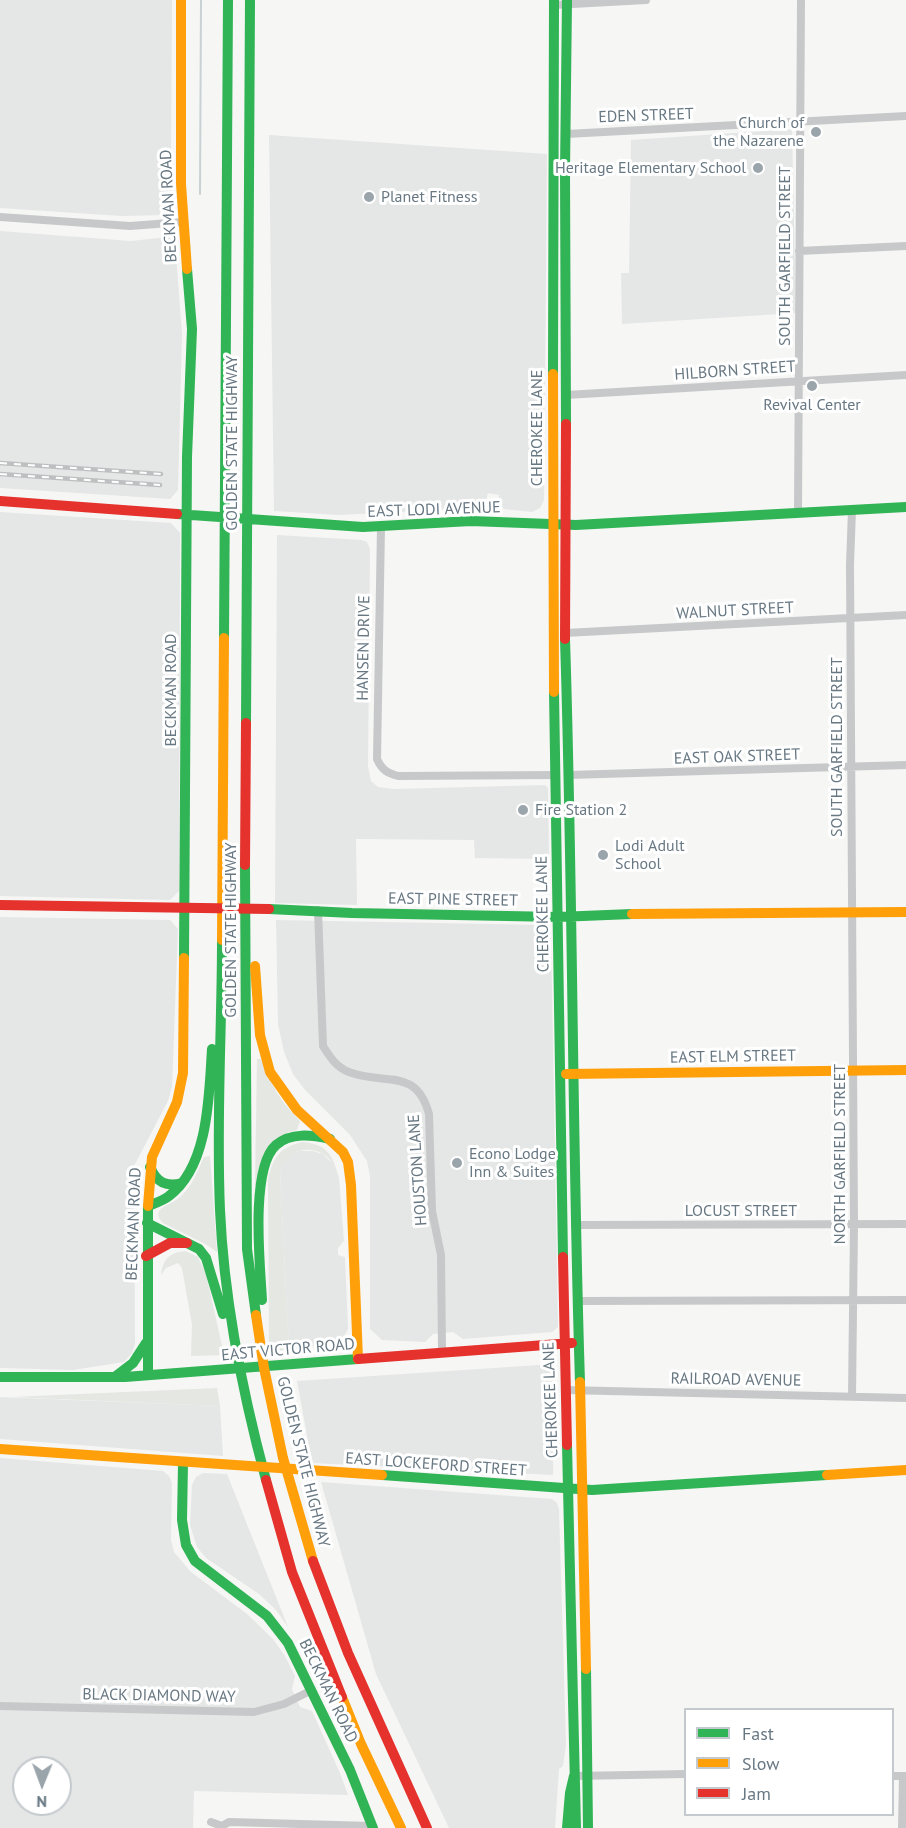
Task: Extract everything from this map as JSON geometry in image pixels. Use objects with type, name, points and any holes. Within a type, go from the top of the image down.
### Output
[{"type":"main road","name":"BECKMAN ROAD","points":[[148,1375],[146,1256],[150,1167],[181,1088],[185,908],[187,457],[192,329],[180,160],[181,0]]},
{"type":"main road","name":"GOLDEN STATE HIGHWAY","points":[[228,0],[220,1211],[231,1325],[241,1379],[267,1488],[292,1572],[357,1734],[400,1828]]},
{"type":"main road","name":"GOLDEN STATE HIGHWAY","points":[[250,0],[245,917],[248,1249],[262,1353],[283,1458],[314,1563],[348,1653],[428,1828]]},
{"type":"main road","name":"CHEROKEE LANE","points":[[554,2],[552,524],[565,1390],[576,1828]]},
{"type":"main road","name":"CHEROKEE LANE","points":[[567,2],[565,633],[588,1828]]},
{"type":"main road","name":"EAST LODI AVENUE","points":[[0,501],[347,527],[471,521],[565,525],[906,507]]},
{"type":"main road","name":"EAST PINE STREET","points":[[0,905],[318,910],[386,914],[558,917],[677,912],[906,912]]},
{"type":"main road","points":[[245,917],[256,968],[259,1027],[266,1062],[278,1085],[297,1110],[343,1152],[348,1162],[358,1359]]},
{"type":"main road","points":[[148,1206],[159,1203],[172,1195],[192,1170],[198,1154],[203,1132],[214,1013],[222,982]]},
{"type":"main road","name":"EAST ELM STREET","points":[[560,1074],[906,1070]]},
{"type":"main road","points":[[262,1353],[260,1226],[265,1163],[275,1146],[294,1136],[305,1135],[330,1139]]},
{"type":"main road","points":[[150,1167],[156,1181],[162,1185],[171,1186],[182,1183]]},
{"type":"main road","points":[[147,1223],[192,1244],[206,1258],[241,1379]]},
{"type":"main road","points":[[146,1256],[161,1246],[171,1243],[192,1244]]},
{"type":"main road","points":[[114,1377],[133,1363],[147,1342]]},
{"type":"main road","name":"EAST VICTOR ROAD","points":[[0,1377],[114,1377],[215,1372],[578,1342]]},
{"type":"main road","name":"EAST LOCKEFORD STREET","points":[[0,1449],[583,1490],[906,1470]]},
{"type":"main road","name":"BECKMAN ROAD","points":[[183,1463],[182,1520],[186,1545],[195,1561],[208,1573],[253,1604],[279,1631],[296,1657],[350,1770],[372,1827]]},
{"type":"main road","points":[[567,1828],[574,1776]]},
{"type":"street","points":[[554,2],[646,0]]},
{"type":"street","name":"SOUTH GARFIELD STREET","points":[[798,513],[801,0]]},
{"type":"street","name":"EDEN STREET","points":[[566,134],[906,116]]},
{"type":"street","points":[[0,217],[130,226],[183,222]]},
{"type":"street","points":[[800,252],[906,246]]},
{"type":"street","name":"HILBORN STREET","points":[[566,395],[906,375]]},
{"type":"street","name":"SOUTH GARFIELD STREET","points":[[852,510],[850,618],[852,912]]},
{"type":"street","name":"HANSEN DRIVE","points":[[381,527],[376,759],[381,768],[388,774],[398,776],[556,775]]},
{"type":"street","name":"WALNUT STREET","points":[[565,633],[906,615]]},
{"type":"street","name":"EAST OAK STREET","points":[[569,775],[906,765]]},
{"type":"street","name":"HOUSTON LANE","points":[[318,910],[323,1046],[331,1059],[348,1072],[360,1076],[394,1079],[410,1084],[426,1101],[429,1114],[432,1211],[441,1255],[442,1352]]},
{"type":"street","name":"NORTH GARFIELD STREET","points":[[852,912],[854,1225],[852,1396]]},
{"type":"street","name":"LOCUST STREET","points":[[575,1225],[906,1224]]},
{"type":"street","points":[[577,1301],[906,1299]]},
{"type":"street","name":"RAILROAD AVENUE","points":[[565,1390],[906,1398]]},
{"type":"street","name":"BLACK DIAMOND WAY","points":[[0,1706],[254,1712],[284,1704],[312,1690]]},
{"type":"street","points":[[574,1776],[684,1774]]},
{"type":"street","points":[[902,1828],[905,1776]]},
{"type":"street","points":[[211,1822],[222,1827],[229,1822],[257,1825],[372,1827]]},
{"type":"shaded area","points":[[0,0],[172,0],[173,207],[164,215],[121,216],[0,208]]},
{"type":"shaded area","points":[[792,129],[796,313],[622,324],[621,273],[629,273],[631,140]]},
{"type":"shaded area","points":[[269,135],[547,154],[544,500],[540,508],[532,512],[504,509],[498,502],[499,495],[488,493],[485,504],[478,508],[339,515],[274,511]]},
{"type":"shaded area","points":[[0,231],[131,241],[168,237],[175,242],[182,334],[178,490],[170,499],[0,488]]},
{"type":"shaded area","points":[[0,512],[171,523],[180,533],[179,891],[170,900],[0,896]]},
{"type":"shaded area","points":[[277,535],[362,540],[367,542],[370,549],[368,767],[371,781],[378,787],[394,789],[545,785],[548,788],[549,859],[475,858],[474,840],[356,839],[357,905],[275,903]]},
{"type":"shaded area","points":[[0,917],[170,920],[178,929],[172,1087],[168,1101],[134,1166],[135,1344],[132,1353],[124,1362],[73,1370],[0,1368]]},
{"type":"shaded area","points":[[276,920],[544,925],[551,932],[558,1327],[552,1332],[463,1339],[453,1332],[433,1334],[425,1342],[382,1340],[370,1329],[370,1177],[367,1161],[350,1135],[305,1090],[293,1074],[284,1052],[278,1024]]},
{"type":"shaded area","points":[[257,1059],[261,1059],[277,1092],[300,1121],[297,1130],[288,1132],[255,1186]]},
{"type":"shaded area","points":[[303,1142],[312,1143],[328,1152],[339,1178],[329,1159],[323,1154],[309,1150],[302,1150],[291,1155],[280,1172],[289,1350],[269,1351],[268,1179],[272,1165],[279,1154]]},
{"type":"shaded area","points":[[299,1151],[323,1154],[333,1164],[339,1178],[344,1241],[338,1248],[338,1255],[345,1257],[348,1329],[343,1338],[335,1342],[289,1350],[280,1172],[282,1162],[289,1155]]},
{"type":"shaded area","points":[[210,1156],[217,1252],[165,1224],[158,1215],[161,1209],[186,1191],[204,1157]]},
{"type":"shaded area","points":[[185,1251],[198,1257],[206,1274],[224,1355],[191,1356],[192,1325],[182,1268],[178,1263],[166,1268],[161,1275],[163,1265],[168,1258],[175,1253]]},
{"type":"shaded area","points":[[554,1364],[553,1475],[312,1463],[297,1381]]},
{"type":"shaded area","points":[[217,1388],[220,1406],[12,1397]]},
{"type":"shaded area","points":[[0,1397],[220,1406],[223,1456],[0,1439]]},
{"type":"shaded area","points":[[0,1458],[163,1471],[172,1483],[171,1540],[174,1552],[191,1572],[247,1614],[273,1639],[285,1656],[295,1676],[292,1689],[300,1707],[312,1711],[348,1795],[194,1791],[193,1828],[0,1828]]},
{"type":"shaded area","points":[[203,1473],[227,1474],[288,1627],[276,1610],[259,1594],[206,1558],[197,1547],[190,1525],[192,1485],[196,1477]]},
{"type":"shaded area","points":[[321,1482],[552,1499],[557,1503],[566,1744],[563,1766],[559,1769],[555,1828],[449,1828],[376,1674]]},
{"type":"waterway","points":[[200,194],[201,0]]},
{"type":"railway","points":[[0,463],[161,474]]},
{"type":"railway","points":[[0,474],[160,485]]},
{"type":"traffic: fast","points":[[224,638],[228,0]]},
{"type":"traffic: fast","points":[[246,723],[250,0]]},
{"type":"traffic: fast","points":[[553,374],[554,0]]},
{"type":"traffic: fast","points":[[566,424],[567,0]]},
{"type":"traffic: fast","points":[[184,958],[187,457],[192,329],[187,269]]},
{"type":"traffic: fast","points":[[177,514],[363,527],[471,521],[576,525],[906,507]]},
{"type":"traffic: fast","points":[[565,639],[580,1382]]},
{"type":"traffic: fast","points":[[554,692],[563,1257]]},
{"type":"traffic: fast","points":[[245,865],[247,1249],[256,1315]]},
{"type":"traffic: fast","points":[[269,909],[558,917],[632,914]]},
{"type":"traffic: fast","points":[[222,940],[219,1142],[222,1244],[235,1346],[266,1480]]},
{"type":"traffic: fast","points":[[148,1206],[169,1196],[182,1183],[192,1167],[208,1108],[212,1049]]},
{"type":"traffic: fast","points":[[262,1300],[258,1218],[263,1174],[268,1157],[276,1145],[288,1138],[309,1136],[330,1139]]},
{"type":"traffic: fast","points":[[150,1167],[159,1180],[167,1184],[182,1183]]},
{"type":"traffic: fast","points":[[148,1206],[148,1375]]},
{"type":"traffic: fast","points":[[147,1223],[199,1249],[206,1258],[223,1314]]},
{"type":"traffic: fast","points":[[116,1376],[133,1363],[146,1343]]},
{"type":"traffic: fast","points":[[0,1377],[125,1377],[358,1359]]},
{"type":"traffic: fast","points":[[567,1445],[576,1828]]},
{"type":"traffic: fast","points":[[183,1463],[182,1520],[186,1545],[195,1561],[267,1616],[288,1643],[350,1770],[373,1828]]},
{"type":"traffic: fast","points":[[382,1475],[592,1490],[827,1475]]},
{"type":"traffic: fast","points":[[586,1669],[588,1828]]},
{"type":"traffic: fast","points":[[567,1828],[574,1776]]},
{"type":"traffic: slow","points":[[181,0],[181,184],[187,269]]},
{"type":"traffic: slow","points":[[553,374],[554,692]]},
{"type":"traffic: slow","points":[[222,940],[224,638]]},
{"type":"traffic: slow","points":[[632,914],[906,912]]},
{"type":"traffic: slow","points":[[148,1206],[152,1157],[177,1102],[183,1073],[184,958]]},
{"type":"traffic: slow","points":[[255,966],[260,1035],[270,1072],[297,1110],[343,1152],[348,1162],[351,1185],[358,1359]]},
{"type":"traffic: slow","points":[[566,1074],[906,1070]]},
{"type":"traffic: slow","points":[[256,1315],[264,1368],[283,1458],[313,1561]]},
{"type":"traffic: slow","points":[[580,1382],[586,1669]]},
{"type":"traffic: slow","points":[[0,1449],[382,1475]]},
{"type":"traffic: slow","points":[[827,1475],[906,1470]]},
{"type":"traffic: slow","points":[[342,1697],[361,1744],[401,1828]]},
{"type":"traffic: jam","points":[[565,639],[566,424]]},
{"type":"traffic: jam","points":[[0,501],[177,514]]},
{"type":"traffic: jam","points":[[245,865],[246,723]]},
{"type":"traffic: jam","points":[[0,905],[269,909]]},
{"type":"traffic: jam","points":[[146,1256],[170,1243],[187,1243]]},
{"type":"traffic: jam","points":[[563,1257],[567,1445]]},
{"type":"traffic: jam","points":[[358,1359],[572,1343]]},
{"type":"traffic: jam","points":[[266,1480],[292,1572],[342,1697]]},
{"type":"traffic: jam","points":[[313,1561],[348,1653],[427,1828]]},
{"type":"place","name":"Church of the Nazarene","points":[[816,132]]},
{"type":"place","name":"Heritage Elementary School","points":[[758,168]]},
{"type":"place","name":"Planet Fitness","points":[[369,197]]},
{"type":"place","name":"Revival Center","points":[[812,386]]},
{"type":"place","name":"Fire Station 2","points":[[523,810]]},
{"type":"place","name":"Lodi Adult School","points":[[603,855]]},
{"type":"place","name":"Econo Lodge Inn & Suites","points":[[457,1163]]}]
